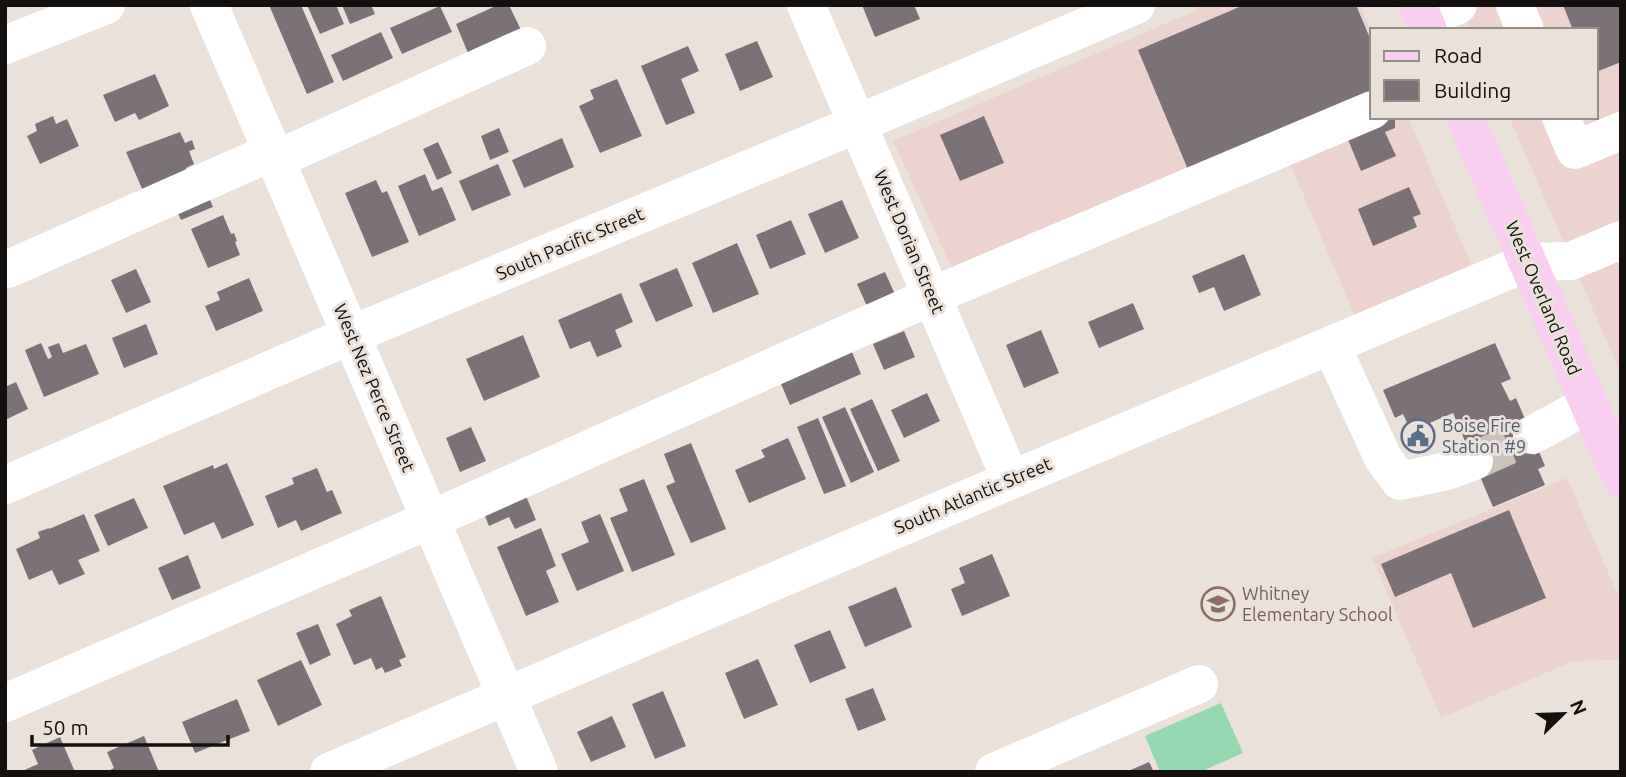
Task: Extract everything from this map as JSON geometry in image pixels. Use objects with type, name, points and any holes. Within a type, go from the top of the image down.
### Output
[{"type":"main road","name":"West Overland Road","points":[[1466,119],[1621,478]]},
{"type":"street","points":[[5,45],[107,5]]},
{"type":"street","name":"West Nez Perce Street","points":[[209,5],[540,772]]},
{"type":"street","name":"West Dorian Street","points":[[806,5],[1011,480]]},
{"type":"street","name":"South Pacific Street","points":[[5,485],[351,334],[1136,5]]},
{"type":"street","points":[[1515,5],[1524,28]]},
{"type":"street","points":[[8,269],[527,46]]},
{"type":"street","points":[[5,703],[430,519],[932,296],[1370,111]]},
{"type":"street","points":[[1563,119],[1575,150],[1621,131]]},
{"type":"street","name":"South Atlantic Street","points":[[329,772],[1528,262],[1571,261],[1621,240]]},
{"type":"street","points":[[1331,345],[1384,458],[1400,481],[1447,471],[1474,461]]},
{"type":"street","points":[[1532,435],[1589,404]]},
{"type":"street","points":[[993,772],[1199,684]]},
{"type":"shaded area","points":[[1195,5],[1360,5],[1370,29],[1370,119],[1409,119],[1473,268],[1356,319],[1280,140],[956,277],[893,141],[1197,10]]},
{"type":"shaded area","points":[[1461,5],[1621,5],[1621,374],[1510,119],[1598,119],[1598,28],[1470,28]]},
{"type":"shaded area","points":[[1567,478],[1621,602],[1621,660],[1573,661],[1441,718],[1372,558]]},
{"type":"green space","points":[[1221,703],[1243,753],[1200,772],[1160,772],[1145,736]]},
{"type":"building","points":[[269,5],[301,5],[334,82],[307,94]]},
{"type":"building","points":[[307,5],[336,5],[344,24],[320,34]]},
{"type":"building","points":[[342,5],[371,5],[375,14],[350,24]]},
{"type":"building","points":[[498,5],[509,5],[521,30],[468,53],[456,24]]},
{"type":"building","points":[[862,5],[914,5],[920,19],[875,37]]},
{"type":"building","points":[[1244,5],[1356,5],[1370,38],[1370,96],[1189,172],[1138,50]]},
{"type":"building","points":[[1563,5],[1621,5],[1621,62],[1598,71],[1598,28],[1572,28]]},
{"type":"building","points":[[440,6],[452,32],[402,54],[390,28]]},
{"type":"building","points":[[381,32],[393,58],[343,81],[331,55]]},
{"type":"building","points":[[757,41],[773,77],[740,91],[725,54]]},
{"type":"building","points":[[688,46],[699,71],[681,79],[695,113],[666,125],[641,66]]},
{"type":"building","points":[[155,74],[169,106],[139,120],[135,113],[115,122],[103,95]]},
{"type":"building","points":[[617,79],[642,136],[600,153],[579,106],[594,99],[590,90]]},
{"type":"building","points":[[53,116],[56,124],[67,119],[79,146],[40,164],[27,136],[37,131],[35,124]]},
{"type":"building","points":[[984,116],[1004,163],[960,181],[940,135]]},
{"type":"building","points":[[1370,119],[1395,119],[1395,128],[1385,132],[1396,156],[1361,171],[1344,130]]},
{"type":"building","points":[[499,128],[509,152],[490,160],[481,136]]},
{"type":"building","points":[[180,132],[185,143],[192,140],[195,149],[189,151],[194,164],[186,168],[191,181],[147,200],[126,152]]},
{"type":"building","points":[[562,138],[574,167],[524,188],[512,160]]},
{"type":"building","points":[[438,142],[452,173],[437,180],[423,149]]},
{"type":"building","points":[[498,164],[511,195],[472,211],[459,181]]},
{"type":"building","points":[[425,174],[432,191],[442,187],[456,220],[419,236],[398,186]]},
{"type":"building","points":[[376,180],[382,193],[387,191],[409,242],[372,257],[345,193]]},
{"type":"building","points":[[1409,187],[1421,214],[1413,217],[1417,227],[1373,246],[1358,209]]},
{"type":"building","points":[[207,193],[213,207],[181,220],[175,207]]},
{"type":"building","points":[[842,200],[859,238],[825,253],[808,214]]},
{"type":"building","points":[[223,215],[231,234],[234,233],[240,255],[208,268],[191,229]]},
{"type":"building","points":[[791,220],[806,254],[770,269],[756,235]]},
{"type":"building","points":[[737,243],[759,294],[713,313],[692,263]]},
{"type":"building","points":[[1244,254],[1261,295],[1224,311],[1214,287],[1199,293],[1192,276]]},
{"type":"building","points":[[677,268],[693,306],[656,322],[639,284]]},
{"type":"building","points":[[136,269],[151,302],[126,313],[111,280]]},
{"type":"building","points":[[885,272],[898,301],[870,313],[857,284]]},
{"type":"building","points":[[249,278],[263,311],[216,331],[205,306],[220,300],[217,292]]},
{"type":"building","points":[[621,293],[633,322],[615,330],[622,347],[597,357],[590,341],[570,349],[558,320]]},
{"type":"building","points":[[1133,303],[1144,329],[1099,348],[1088,322]]},
{"type":"building","points":[[146,324],[158,354],[124,368],[112,338]]},
{"type":"building","points":[[1041,330],[1059,373],[1024,388],[1006,345]]},
{"type":"building","points":[[904,331],[915,357],[884,370],[873,344]]},
{"type":"building","points":[[523,335],[540,377],[484,401],[466,359]]},
{"type":"building","points":[[41,343],[48,359],[52,357],[48,347],[59,343],[63,353],[86,344],[99,374],[44,397],[25,350]]},
{"type":"building","points":[[1495,343],[1511,379],[1501,383],[1510,401],[1516,398],[1532,435],[1545,466],[1538,469],[1545,485],[1493,507],[1453,413],[1411,431],[1403,414],[1395,418],[1383,390]]},
{"type":"building","points":[[850,347],[861,374],[790,405],[779,379]]},
{"type":"building","points":[[16,382],[28,409],[5,420],[5,387]]},
{"type":"building","points":[[927,393],[940,421],[904,438],[891,410]]},
{"type":"building","points":[[872,399],[900,461],[878,471],[850,409]]},
{"type":"building","points":[[845,407],[874,472],[851,483],[822,417]]},
{"type":"building","points":[[818,418],[846,486],[824,494],[797,427]]},
{"type":"building","points":[[471,427],[486,461],[460,472],[446,438]]},
{"type":"building","points":[[788,438],[806,479],[749,503],[735,470],[765,457],[761,450]]},
{"type":"building","points":[[691,443],[726,529],[691,543],[666,486],[675,482],[664,454]]},
{"type":"building","points":[[227,463],[254,525],[222,539],[214,522],[184,535],[163,486],[213,465],[214,469]]},
{"type":"building","points":[[317,468],[327,492],[332,490],[342,513],[301,531],[296,520],[278,528],[265,496],[294,484],[292,478]]},
{"type":"building","points":[[644,479],[675,555],[632,572],[610,518],[628,511],[619,489]]},
{"type":"building","points":[[521,484],[536,520],[515,529],[509,517],[489,526],[479,501]]},
{"type":"building","points":[[134,498],[148,528],[108,546],[94,515]]},
{"type":"building","points":[[1509,510],[1546,598],[1473,628],[1451,573],[1395,597],[1381,564]]},
{"type":"building","points":[[84,514],[100,551],[78,560],[85,574],[59,585],[52,570],[29,580],[16,549],[40,538],[38,532]]},
{"type":"building","points":[[600,514],[624,571],[577,591],[561,554],[589,542],[581,522]]},
{"type":"building","points":[[541,528],[556,566],[546,571],[559,602],[526,616],[497,547]]},
{"type":"building","points":[[992,554],[1010,596],[962,616],[951,589],[965,583],[959,568]]},
{"type":"building","points":[[188,555],[201,588],[172,600],[158,568]]},
{"type":"building","points":[[896,587],[912,627],[865,647],[848,607]]},
{"type":"building","points":[[381,596],[406,657],[399,660],[402,666],[385,673],[382,667],[376,670],[371,658],[354,665],[336,624],[352,616],[349,610]]},
{"type":"building","points":[[318,624],[331,655],[310,665],[296,633]]},
{"type":"building","points":[[830,630],[846,668],[810,683],[794,645]]},
{"type":"building","points":[[758,659],[778,705],[744,719],[725,673]]},
{"type":"building","points":[[301,660],[322,705],[278,726],[257,680]]},
{"type":"building","points":[[873,688],[886,720],[858,731],[845,699]]},
{"type":"building","points":[[663,691],[686,746],[655,759],[632,704]]},
{"type":"building","points":[[237,699],[250,731],[195,753],[182,722]]},
{"type":"building","points":[[612,716],[626,747],[591,762],[577,732]]},
{"type":"building","points":[[144,736],[159,772],[106,772],[114,768],[107,752]]},
{"type":"building","points":[[60,737],[75,772],[20,772],[38,764],[32,750]]},
{"type":"building","points":[[1149,762],[1154,772],[1126,772]]},
{"type":"tunnel","points":[[1474,461],[1532,435]]},
{"type":"place","name":"Boise Fire Station #9","points":[[1418,436]]},
{"type":"place","name":"Whitney Elementary School","points":[[1218,604]]}]
